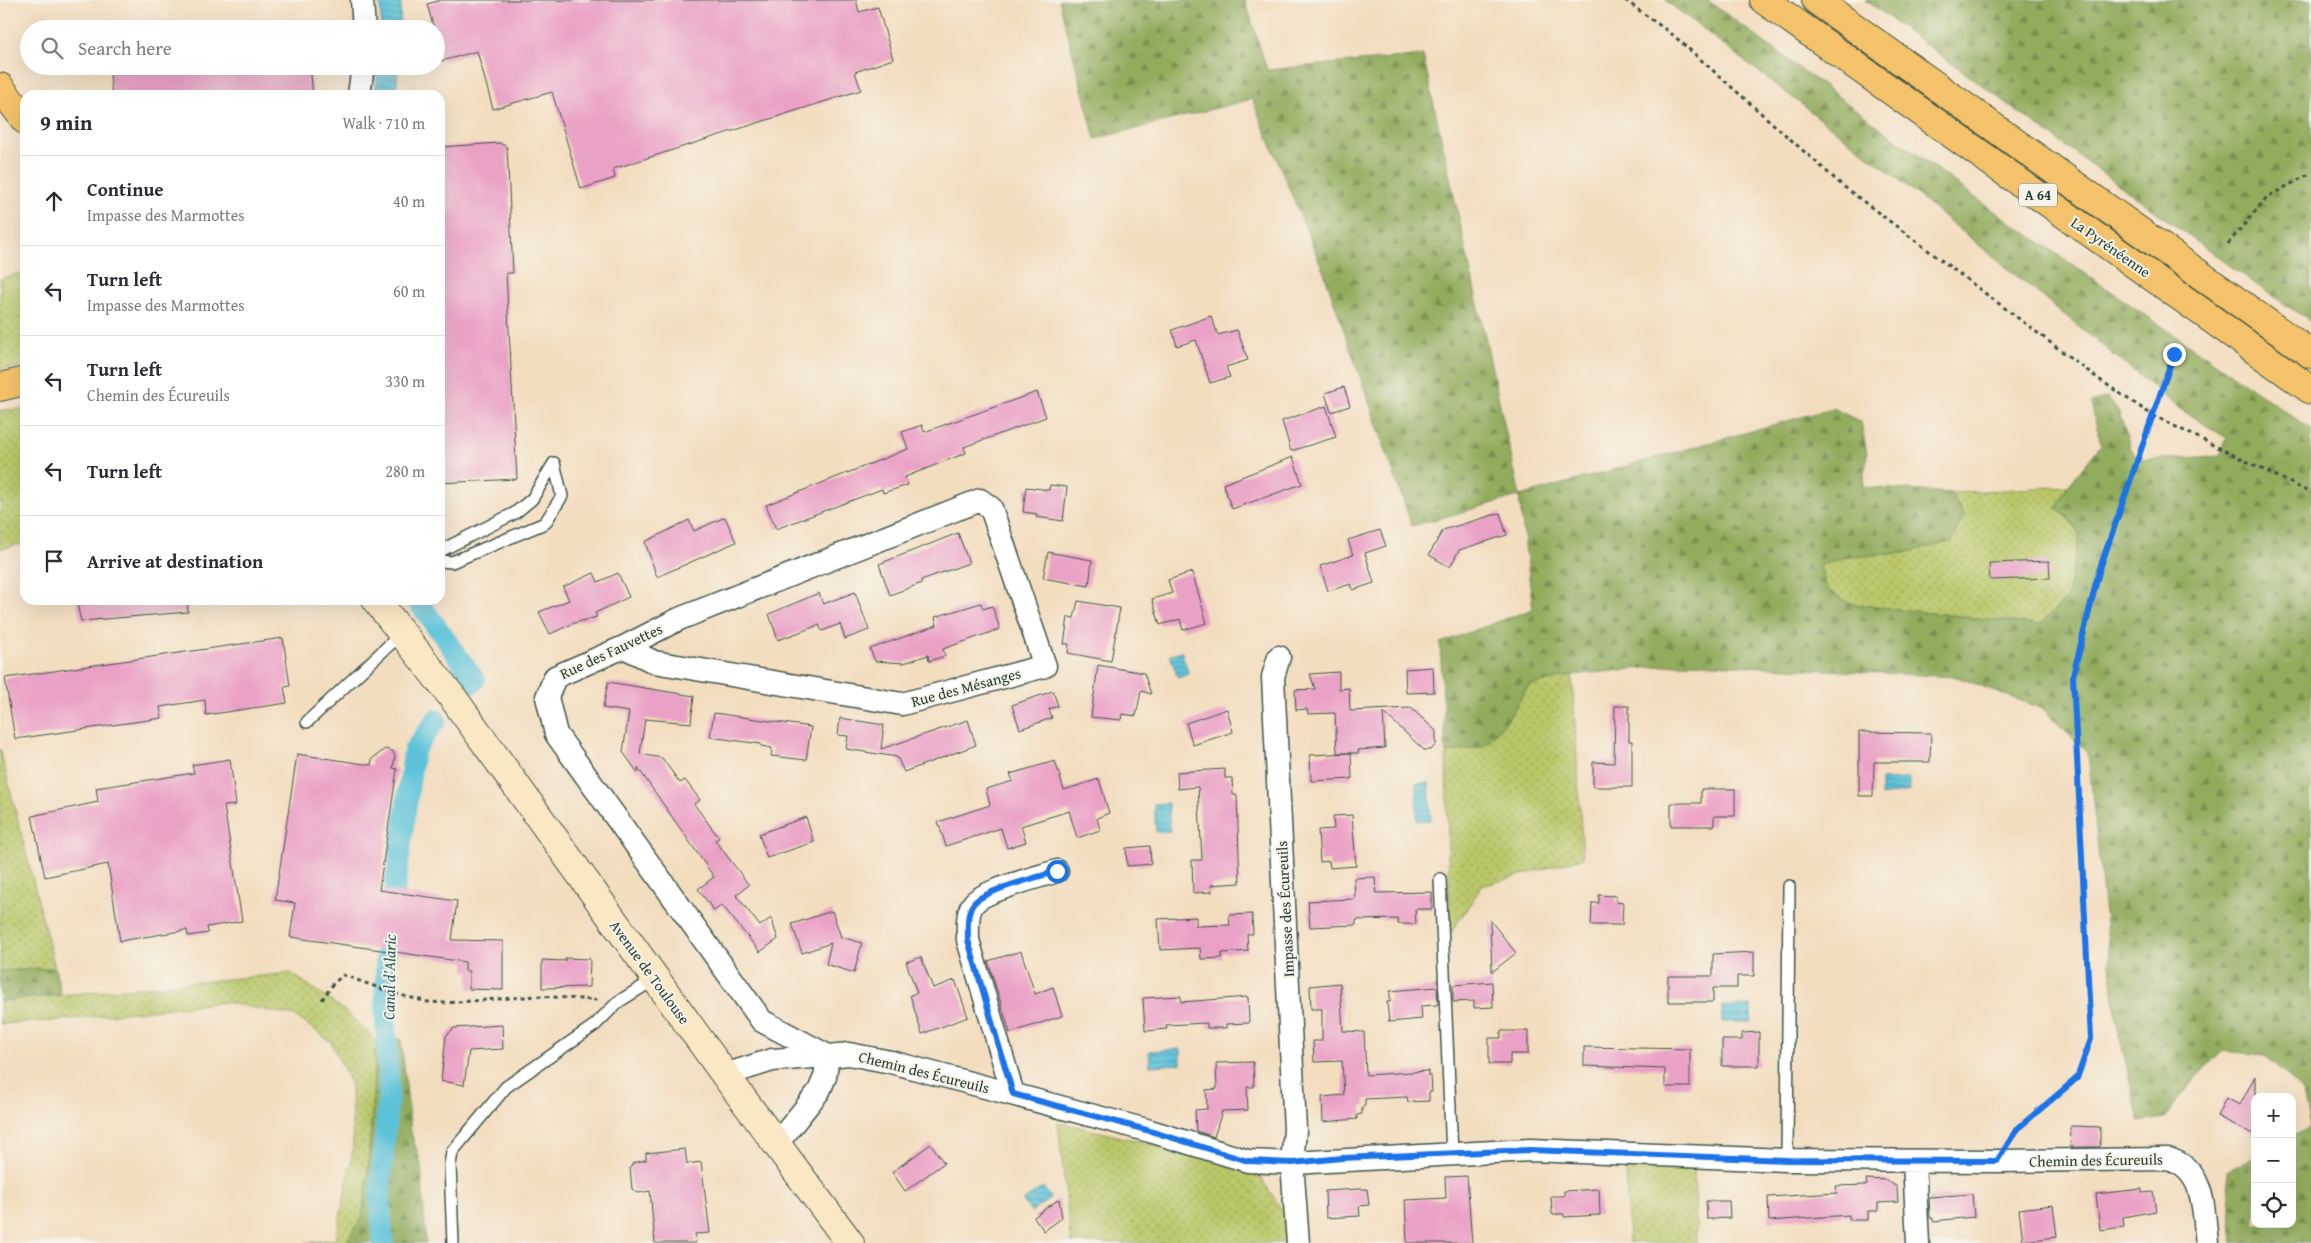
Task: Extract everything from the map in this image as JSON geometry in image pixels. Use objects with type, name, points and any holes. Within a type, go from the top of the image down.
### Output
[{"type":"main road","name":"La Pyrénéenne","points":[[1764,0],[2311,390]]},
{"type":"main road","name":"La Pyrénéenne","points":[[1816,0],[2311,354]]},
{"type":"main road","points":[[0,87],[20,113]]},
{"type":"main road","points":[[0,387],[20,382]]},
{"type":"main road","points":[[0,393],[20,396]]},
{"type":"main road","name":"Avenue de Toulouse","points":[[380,605],[453,698],[725,1076],[850,1243]]},
{"type":"street","points":[[362,0],[363,20]]},
{"type":"street","points":[[360,90],[362,75]]},
{"type":"street","name":"Rue des Mésanges","points":[[624,647],[654,662],[902,704],[1045,666],[991,508],[980,500]]},
{"type":"street","name":"Rue des Fauvettes","points":[[828,1056],[762,1021],[556,734],[547,696],[555,677],[624,647],[679,619],[980,500]]},
{"type":"street","name":"Impasse des Écureuils","points":[[1279,656],[1273,677],[1296,1130],[1292,1163],[1298,1243]]},
{"type":"street","points":[[1013,1094],[968,940],[968,920],[974,903],[986,894],[1057,871]]},
{"type":"street","name":"Chemin des Écureuils","points":[[725,1076],[772,1060],[849,1054],[892,1062],[1013,1094],[1150,1131],[1248,1161],[1292,1163],[1530,1150],[1787,1160],[1997,1161],[2168,1158],[2181,1162],[2190,1170],[2200,1188],[2207,1243]]},
{"type":"street","points":[[776,1145],[819,1091],[825,1077],[828,1056]]},
{"type":"street","points":[[1914,1161],[1918,1243]]},
{"type":"lane","points":[[445,548],[515,513],[532,499],[554,463],[562,496],[545,523],[452,562],[445,561]]},
{"type":"lane","points":[[307,722],[402,633]]},
{"type":"lane","points":[[1440,879],[1452,1154]]},
{"type":"lane","points":[[1787,1160],[1789,886]]},
{"type":"lane","points":[[453,1243],[450,1166],[452,1152],[506,1087],[594,1025],[618,1002],[655,979]]},
{"type":"path","points":[[1625,0],[1673,35],[1843,186],[2100,380],[2152,415],[2311,493]]},
{"type":"path","points":[[2228,244],[2267,197],[2311,173]]},
{"type":"path","points":[[1997,1161],[2017,1129],[2077,1078],[2091,1039],[2073,676],[2099,571],[2174,354]]},
{"type":"path","points":[[322,1000],[332,984],[343,975],[396,994],[445,1003],[537,996],[618,1002]]},
{"type":"green space","points":[[1059,0],[1245,0],[1267,70],[1423,55],[1520,496],[1833,408],[1861,422],[1867,454],[1863,487],[1951,493],[1964,515],[1951,542],[1903,553],[1847,557],[1820,565],[1826,589],[1851,604],[2039,625],[2067,598],[2080,535],[2067,516],[2056,509],[2068,486],[2101,445],[2091,403],[2107,397],[2119,412],[2130,447],[2139,460],[2220,456],[2227,438],[2180,409],[1887,170],[1665,0],[1707,0],[1980,201],[2311,429],[2311,1243],[2233,1243],[2227,1171],[2251,1159],[2251,1228],[2296,1228],[2296,1135],[2310,1127],[2303,1091],[2265,1055],[2223,1051],[2195,1078],[2165,1118],[2139,1122],[2116,1020],[2088,753],[2043,709],[1957,677],[1693,663],[1572,675],[1528,686],[1508,719],[1484,746],[1446,753],[1440,643],[1533,609],[1519,496],[1412,526],[1323,270],[1252,99],[1095,139]]},
{"type":"green space","points":[[1865,0],[2311,0],[2311,322],[2258,286]]},
{"type":"green space","points":[[20,273],[20,367],[0,369],[0,279]]},
{"type":"green space","points":[[20,409],[20,544],[0,549],[0,410]]},
{"type":"green space","points":[[2068,486],[2056,509],[2067,516],[2080,535],[2067,598],[2039,625],[1851,604],[1826,589],[1819,565],[1847,557],[1903,553],[1964,515],[1951,493]]},
{"type":"green space","points":[[1572,675],[1583,858],[1482,886],[1450,934],[1446,753],[1484,746],[1508,719],[1528,686]]},
{"type":"green space","points":[[0,749],[55,968],[0,971]]},
{"type":"green space","points":[[55,968],[61,994],[0,1001],[0,971]]},
{"type":"green space","points":[[291,973],[344,1010],[376,1040],[368,1173],[362,1218],[346,1243],[305,1243],[336,1239],[353,1150],[351,1085],[331,1042],[295,1016],[224,1002],[52,1021],[0,1024],[0,1001]]},
{"type":"green space","points":[[401,1039],[411,1132],[421,1164],[426,1243],[346,1243],[362,1218],[368,1174],[376,1040]]},
{"type":"green space","points":[[1058,1122],[1228,1162],[1259,1175],[1284,1213],[1285,1243],[1071,1243]]},
{"type":"green space","points":[[1626,1168],[1694,1169],[1697,1243],[1629,1243]]},
{"type":"water","points":[[380,0],[401,0],[400,20],[381,20]]},
{"type":"water","points":[[377,75],[397,75],[396,90],[376,90]]},
{"type":"water","points":[[1181,651],[1189,674],[1178,678],[1170,655]]},
{"type":"water","points":[[1909,779],[1910,791],[1881,796],[1881,780]]},
{"type":"water","points":[[1429,783],[1431,820],[1417,821],[1416,784]]},
{"type":"water","points":[[1168,803],[1170,831],[1156,832],[1154,804]]},
{"type":"water","points":[[1722,1006],[1751,1006],[1751,1022],[1722,1022]]},
{"type":"water","points":[[1181,1049],[1181,1064],[1150,1066],[1149,1051]]},
{"type":"water","points":[[1043,1187],[1051,1198],[1031,1212],[1023,1201]]},
{"type":"building","points":[[441,0],[856,0],[859,12],[878,7],[893,59],[855,72],[861,90],[613,169],[615,178],[581,189],[552,92],[493,109],[477,51],[445,60],[445,20],[431,20],[427,4]]},
{"type":"building","points":[[110,75],[311,75],[312,90],[111,90]]},
{"type":"building","points":[[500,143],[507,147],[513,273],[506,273],[517,479],[445,483],[445,147]]},
{"type":"building","points":[[1211,316],[1218,335],[1237,330],[1248,360],[1226,367],[1230,377],[1210,383],[1196,340],[1177,346],[1172,330]]},
{"type":"building","points":[[1344,387],[1350,406],[1331,412],[1325,393]]},
{"type":"building","points":[[1037,392],[1046,417],[964,447],[966,453],[905,477],[908,485],[883,493],[882,489],[776,529],[766,505],[908,449],[902,432],[922,425],[924,432]]},
{"type":"building","points":[[1326,406],[1336,437],[1291,451],[1282,421]]},
{"type":"building","points":[[1293,457],[1302,484],[1232,509],[1223,484]]},
{"type":"building","points":[[1050,485],[1067,487],[1063,521],[1036,517],[1037,514],[1023,512],[1026,487],[1049,490]]},
{"type":"building","points":[[1500,513],[1507,535],[1459,550],[1450,567],[1429,555],[1443,530]]},
{"type":"building","points":[[725,517],[736,542],[657,577],[645,542],[689,520],[694,531]]},
{"type":"building","points":[[1380,530],[1386,546],[1365,553],[1374,583],[1353,590],[1351,584],[1328,591],[1320,566],[1353,555],[1348,540]]},
{"type":"building","points":[[958,533],[969,563],[921,580],[922,583],[890,595],[879,564]]},
{"type":"building","points":[[1048,552],[1092,560],[1089,586],[1043,578]]},
{"type":"building","points":[[2049,561],[2050,578],[1990,580],[1989,563]]},
{"type":"building","points":[[1192,572],[1207,623],[1183,630],[1180,619],[1160,625],[1152,599],[1172,593],[1168,580]]},
{"type":"building","points":[[594,573],[598,582],[618,573],[629,597],[595,613],[597,617],[574,623],[550,634],[539,612],[569,600],[563,587]]},
{"type":"building","points":[[855,592],[869,630],[845,639],[840,624],[822,631],[819,625],[778,640],[769,614],[819,593],[823,604]]},
{"type":"building","points":[[1078,601],[1120,608],[1111,661],[1068,653],[1069,644],[1064,644],[1068,617],[1074,618]]},
{"type":"building","points":[[981,603],[983,609],[992,606],[1000,629],[943,649],[945,656],[929,661],[928,655],[904,663],[875,661],[870,649],[937,625],[935,617]]},
{"type":"building","points":[[77,605],[187,605],[188,612],[81,621]]},
{"type":"building","points":[[283,638],[290,686],[284,687],[287,703],[206,715],[205,700],[160,707],[162,718],[15,739],[5,678]]},
{"type":"building","points":[[1098,665],[1144,673],[1151,694],[1141,691],[1136,716],[1122,714],[1121,720],[1091,717]]},
{"type":"building","points":[[1433,667],[1434,692],[1406,693],[1405,669]]},
{"type":"building","points":[[1339,672],[1339,689],[1349,688],[1350,711],[1411,708],[1436,731],[1436,744],[1431,750],[1424,750],[1383,712],[1385,748],[1358,750],[1359,753],[1337,753],[1335,713],[1308,714],[1307,709],[1296,710],[1295,690],[1315,689],[1310,674]]},
{"type":"building","points":[[608,682],[694,696],[691,723],[645,719],[640,754],[662,758],[680,783],[685,780],[700,800],[694,804],[719,838],[715,840],[749,885],[736,895],[760,926],[771,918],[778,939],[760,952],[722,905],[714,911],[698,889],[714,877],[638,768],[638,773],[623,752],[629,712],[603,708]]},
{"type":"building","points":[[1053,691],[1058,706],[1049,709],[1052,718],[1020,729],[1012,705]]},
{"type":"building","points":[[1615,706],[1629,706],[1629,741],[1632,741],[1632,787],[1593,787],[1593,762],[1614,763]]},
{"type":"building","points":[[1227,709],[1233,732],[1193,745],[1186,723]]},
{"type":"building","points":[[714,713],[811,727],[806,760],[771,756],[772,748],[761,746],[761,744],[710,737]]},
{"type":"building","points":[[840,718],[884,725],[881,749],[968,720],[976,745],[904,772],[897,757],[846,749],[848,736],[838,735]]},
{"type":"building","points":[[1859,732],[1931,733],[1930,762],[1874,762],[1873,796],[1859,796]]},
{"type":"building","points":[[385,749],[393,751],[395,757],[393,768],[397,769],[379,890],[457,901],[452,940],[503,941],[503,990],[469,989],[469,971],[465,971],[465,962],[290,937],[295,903],[275,900],[297,754],[371,765],[372,759]]},
{"type":"building","points":[[1351,753],[1352,779],[1311,781],[1310,755]]},
{"type":"building","points":[[230,759],[236,805],[224,806],[242,921],[207,927],[208,933],[188,936],[187,930],[120,941],[108,864],[45,877],[32,816],[98,802],[96,788],[194,773],[192,765]]},
{"type":"building","points":[[1055,761],[1064,790],[1099,779],[1109,813],[1097,818],[1100,830],[1077,838],[1069,811],[1021,826],[1026,842],[1007,848],[1001,828],[946,846],[938,822],[990,805],[986,789],[1013,781],[1010,774]]},
{"type":"building","points":[[1225,769],[1225,778],[1232,778],[1233,795],[1237,795],[1240,883],[1211,885],[1212,892],[1193,893],[1192,860],[1202,860],[1198,787],[1178,789],[1177,772]]},
{"type":"building","points":[[1701,789],[1735,789],[1735,816],[1714,816],[1714,826],[1671,826],[1671,803],[1701,803]]},
{"type":"building","points":[[1352,815],[1356,866],[1330,868],[1329,861],[1320,862],[1318,830],[1334,829],[1333,816]]},
{"type":"building","points":[[806,817],[814,842],[767,858],[759,834]]},
{"type":"building","points":[[1150,846],[1151,864],[1127,866],[1126,848]]},
{"type":"building","points":[[1375,877],[1376,893],[1432,892],[1432,909],[1415,909],[1416,924],[1398,924],[1398,919],[1356,920],[1356,925],[1310,927],[1308,901],[1355,899],[1354,878]]},
{"type":"building","points":[[1599,895],[1616,896],[1616,902],[1623,903],[1622,925],[1591,925],[1592,903],[1599,903]]},
{"type":"building","points":[[832,911],[841,937],[862,943],[854,973],[826,964],[831,943],[802,953],[792,924]]},
{"type":"building","points":[[1252,914],[1253,934],[1247,934],[1248,951],[1222,953],[1222,958],[1201,959],[1200,948],[1160,950],[1158,919],[1196,917],[1196,926],[1230,925],[1229,915]]},
{"type":"building","points":[[1490,920],[1516,953],[1492,972]]},
{"type":"building","points":[[1021,951],[1035,994],[1053,987],[1062,1016],[1010,1033],[988,961]]},
{"type":"building","points":[[1754,952],[1754,976],[1737,976],[1737,988],[1713,988],[1713,1002],[1668,1002],[1668,976],[1713,976],[1713,954]]},
{"type":"building","points":[[921,957],[933,988],[955,980],[968,1017],[922,1034],[910,995],[917,993],[906,962]]},
{"type":"building","points":[[565,958],[590,959],[589,987],[542,988],[542,960],[565,961]]},
{"type":"building","points":[[1492,982],[1493,1007],[1474,1008],[1474,1001],[1453,1002],[1453,985]]},
{"type":"building","points":[[1340,983],[1343,1031],[1364,1032],[1366,1075],[1428,1071],[1428,1076],[1431,1076],[1432,1092],[1429,1092],[1429,1101],[1408,1102],[1407,1097],[1365,1099],[1362,1114],[1357,1115],[1357,1119],[1323,1122],[1322,1097],[1344,1095],[1342,1061],[1314,1062],[1313,1041],[1322,1041],[1322,1009],[1311,1009],[1310,986]]},
{"type":"building","points":[[1437,987],[1438,1003],[1437,1005],[1421,1006],[1422,1019],[1389,1022],[1387,1002],[1390,1002],[1390,991]]},
{"type":"building","points":[[1181,996],[1181,1002],[1248,997],[1249,1023],[1226,1024],[1226,1028],[1207,1028],[1207,1023],[1166,1025],[1167,1029],[1145,1031],[1143,998]]},
{"type":"building","points":[[502,1025],[503,1049],[469,1051],[464,1085],[441,1081],[446,1036],[454,1028]]},
{"type":"building","points":[[1501,1031],[1528,1031],[1528,1054],[1510,1054],[1510,1064],[1489,1064],[1489,1038],[1501,1038]]},
{"type":"building","points":[[1759,1032],[1759,1066],[1722,1066],[1722,1040],[1742,1040],[1742,1033]]},
{"type":"building","points":[[1584,1047],[1690,1049],[1690,1087],[1665,1087],[1665,1069],[1584,1066]]},
{"type":"building","points":[[1253,1062],[1254,1087],[1247,1087],[1248,1110],[1222,1111],[1214,1137],[1196,1131],[1195,1110],[1207,1109],[1206,1090],[1217,1089],[1216,1063]]},
{"type":"building","points":[[2255,1076],[2255,1093],[2251,1093],[2251,1133],[2217,1116],[2226,1098],[2240,1105]]},
{"type":"building","points":[[2071,1126],[2100,1127],[2100,1147],[2070,1147]]},
{"type":"building","points":[[931,1144],[944,1163],[905,1191],[892,1172]]},
{"type":"building","points":[[685,1149],[687,1164],[701,1162],[710,1233],[695,1234],[696,1243],[655,1243],[650,1191],[638,1193],[632,1189],[630,1168],[633,1163],[646,1160],[646,1153]]},
{"type":"building","points":[[1467,1176],[1472,1243],[1407,1243],[1405,1200],[1446,1198],[1445,1177]]},
{"type":"building","points":[[1866,1179],[1886,1180],[1897,1187],[1898,1202],[1878,1203],[1878,1211],[1868,1211],[1868,1220],[1849,1220],[1849,1215],[1769,1221],[1768,1197],[1837,1193],[1836,1186],[1867,1185]]},
{"type":"building","points":[[1367,1189],[1369,1205],[1359,1206],[1360,1216],[1326,1218],[1325,1191]]},
{"type":"building","points":[[1599,1189],[1600,1215],[1564,1217],[1564,1214],[1552,1214],[1551,1196],[1564,1196],[1564,1191]]},
{"type":"building","points":[[2142,1189],[2142,1193],[2153,1192],[2156,1211],[2123,1217],[2124,1227],[2100,1230],[2096,1194]]},
{"type":"building","points":[[1972,1194],[1974,1217],[1933,1221],[1933,1218],[1930,1218],[1929,1197]]},
{"type":"building","points":[[1059,1199],[1062,1218],[1044,1231],[1034,1217]]},
{"type":"building","points":[[1706,1201],[1729,1201],[1730,1218],[1707,1219]]},
{"type":"building","points":[[2053,1205],[2057,1237],[2023,1241],[2019,1209]]},
{"type":"waterway","name":"Canal d'Alaric","points":[[421,605],[475,680],[472,683]]},
{"type":"waterway","name":"Canal d'Alaric","points":[[383,1243],[380,1194],[389,1086],[385,1010],[386,954],[414,750],[436,720]]},
{"type":"route","points":[[1057,871],[986,894],[974,903],[968,920],[968,940],[1013,1094],[1150,1131],[1248,1161],[1292,1163],[1342,1158],[1530,1150],[1787,1160],[1997,1161],[2017,1129],[2077,1078],[2091,1039],[2084,863],[2073,676],[2099,571],[2174,354]]}]
